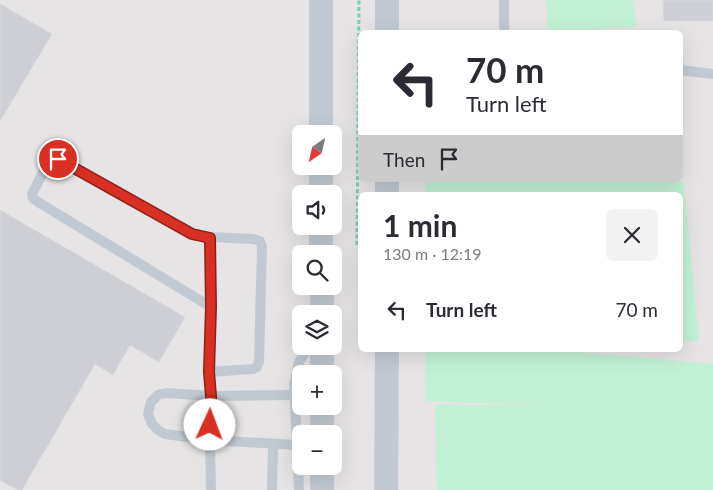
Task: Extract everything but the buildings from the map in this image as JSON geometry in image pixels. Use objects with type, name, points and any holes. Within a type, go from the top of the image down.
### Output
[{"type":"street","points":[[321,0],[321,125]]},
{"type":"street","points":[[387,0],[387,30]]},
{"type":"street","points":[[386,490],[387,352]]},
{"type":"street","points":[[322,475],[322,490]]},
{"type":"lane","points":[[504,0],[505,30]]},
{"type":"lane","points":[[683,70],[713,74]]},
{"type":"lane","points":[[209,372],[253,369],[257,367],[259,362],[262,246],[260,241],[253,239],[210,238],[192,234],[58,159],[48,163],[32,194],[38,202],[211,307]]},
{"type":"lane","points":[[210,238],[211,307],[209,372],[211,396],[211,490]]},
{"type":"lane","points":[[292,395],[211,396],[166,393],[158,395],[151,402],[148,414],[152,424],[165,434],[210,440],[292,445]]},
{"type":"lane","points":[[272,490],[273,444]]},
{"type":"lane","points":[[298,475],[299,490]]},
{"type":"path","points":[[359,0],[359,30]]},
{"type":"path","points":[[357,245],[358,122]]},
{"type":"shaded area","points":[[0,0],[713,0],[713,490],[0,490]]},
{"type":"green space","points":[[546,0],[634,0],[636,27],[548,30]]},
{"type":"green space","points":[[425,182],[682,182],[684,185],[699,341],[683,341],[683,192],[425,192]]},
{"type":"green space","points":[[425,352],[577,352],[713,364],[713,490],[437,490],[435,405],[533,405],[426,401]]},
{"type":"route","points":[[58,159],[192,234],[210,238],[210,425]]}]
